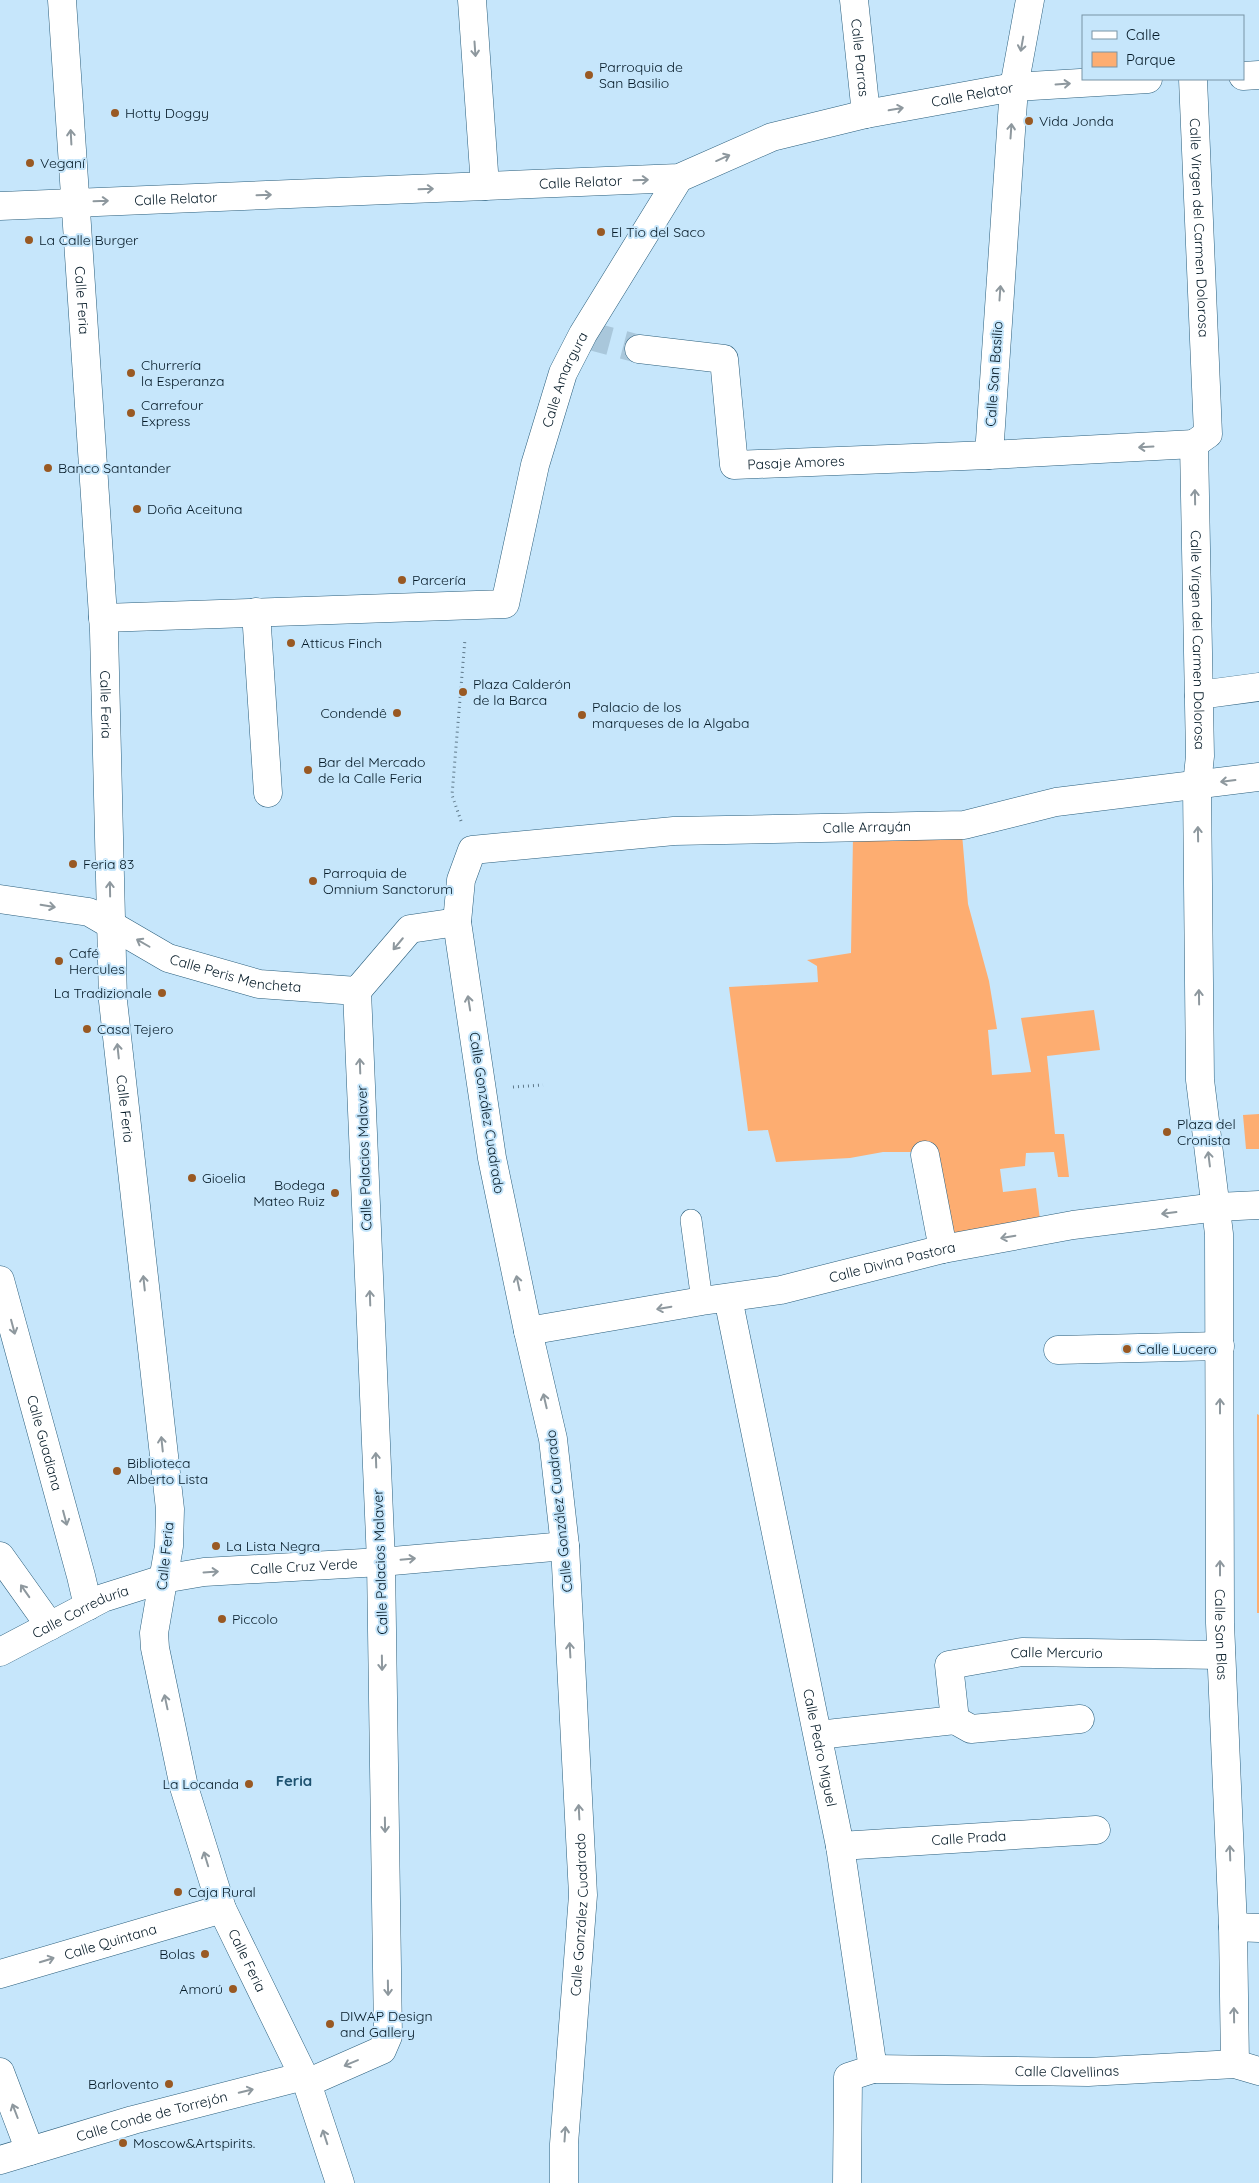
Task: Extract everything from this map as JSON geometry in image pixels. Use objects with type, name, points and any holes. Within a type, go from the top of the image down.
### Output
[{"type":"street","name":"Calle Feria","points":[[62,0],[103,618],[113,1001],[170,1509],[169,1546],[154,1633],[155,1648],[184,1787],[222,1909],[305,2080],[340,2183]]},
{"type":"street","points":[[472,0],[485,186]]},
{"type":"street","name":"Calle Parras","points":[[854,0],[866,114]]},
{"type":"street","name":"Calle San Basilio","points":[[989,455],[1014,88],[1030,0]]},
{"type":"street","points":[[1244,76],[1259,76]]},
{"type":"street","name":"Calle Relator","points":[[0,206],[679,178],[772,136],[866,114],[1014,88],[1133,80]]},
{"type":"street","name":"Calle Virgen del Carmen Dolorosa","points":[[1194,80],[1208,434],[1194,444],[1200,756],[1197,785],[1200,1080],[1212,1182],[1217,1207]]},
{"type":"street","name":"Calle Amargura","points":[[467,605],[505,604],[535,465],[563,373],[583,334],[679,178]]},
{"type":"street","name":"Pasaje Amores","points":[[639,350],[724,359],[734,466],[989,455]]},
{"type":"street","points":[[989,455],[1194,444]]},
{"type":"street","points":[[103,618],[467,605]]},
{"type":"street","points":[[256,612],[268,793]]},
{"type":"street","points":[[1199,695],[1259,687]]},
{"type":"street","name":"Calle Arrayán","points":[[472,850],[674,831],[964,824],[1056,802],[1259,777]]},
{"type":"street","name":"Calle González Cuadrado","points":[[472,850],[462,880],[457,922],[492,1158],[528,1331],[554,1439],[565,1546],[583,1896],[564,2144],[564,2183]]},
{"type":"street","name":"Calle Peris Mencheta","points":[[0,899],[89,912],[168,958],[259,984],[357,992]]},
{"type":"street","points":[[357,992],[410,930],[457,922]]},
{"type":"street","name":"Calle Palacios Malaver","points":[[305,2080],[382,2050],[388,2036],[381,1562],[357,992]]},
{"type":"street","points":[[925,1155],[943,1249]]},
{"type":"street","name":"Calle Divina Pastora","points":[[528,1331],[781,1290],[943,1249],[1073,1225],[1217,1207],[1259,1205]]},
{"type":"street","name":"Calle San Blas","points":[[1217,1207],[1220,1346],[1221,1655],[1246,1928],[1247,2068]]},
{"type":"street","name":"Calle Guadiana","points":[[0,1280],[88,1606]]},
{"type":"street","name":"Calle Pedro Miguel","points":[[715,1300],[818,1735],[840,1846],[873,2069]]},
{"type":"street","points":[[1058,1350],[1220,1346]]},
{"type":"street","name":"Calle Cruz Verde","points":[[163,1579],[204,1572],[381,1562],[565,1546]]},
{"type":"street","points":[[0,1556],[50,1626]]},
{"type":"street","name":"Calle Correduría","points":[[0,1652],[103,1598],[163,1579]]},
{"type":"street","name":"Calle Mercurio","points":[[955,1720],[949,1665],[1022,1652],[1221,1655]]},
{"type":"street","points":[[818,1735],[955,1720],[971,1729],[1080,1719]]},
{"type":"street","name":"Calle Prada","points":[[840,1846],[1096,1830]]},
{"type":"street","name":"Calle Quintana","points":[[0,1974],[222,1909]]},
{"type":"street","name":"Calle Clavellinas","points":[[873,2069],[1088,2072],[1247,2068]]},
{"type":"street","points":[[846,2183],[848,2077],[873,2069]]},
{"type":"street","points":[[0,2072],[30,2151]]},
{"type":"street","name":"Calle Conde de Torrejón","points":[[0,2160],[133,2120],[305,2080]]},
{"type":"lane","points":[[691,1220],[715,1300]]},
{"type":"path","points":[[462,822],[452,795],[467,605]]},
{"type":"green space","points":[[962,834],[968,904],[989,981],[997,1029],[988,1030],[992,1075],[1031,1072],[1021,1018],[1094,1010],[1100,1050],[1047,1056],[1055,1134],[1064,1134],[1069,1177],[1058,1177],[1054,1152],[1026,1153],[1025,1166],[1000,1169],[1003,1192],[1036,1188],[1040,1220],[947,1240],[917,1152],[883,1152],[850,1158],[776,1162],[768,1130],[748,1131],[729,987],[818,982],[817,966],[807,960],[851,953],[853,837]]},
{"type":"green space","points":[[1259,1114],[1259,1149],[1246,1149],[1243,1115]]},
{"type":"green space","points":[[1257,1414],[1259,1415],[1259,1613],[1257,1613]]},
{"type":"tunnel","points":[[583,334],[639,349]]},
{"type":"place","name":"Parroquia de San Basilio","points":[[589,75]]},
{"type":"place","name":"Hotty Doggy","points":[[115,113]]},
{"type":"place","name":"Vida Jonda","points":[[1029,121]]},
{"type":"place","name":"Veganí","points":[[30,163]]},
{"type":"place","name":"El Tio del Saco","points":[[601,232]]},
{"type":"place","name":"La Calle Burger","points":[[29,240]]},
{"type":"place","name":"Churrería la Esperanza","points":[[131,373]]},
{"type":"place","name":"Carrefour Express","points":[[131,413]]},
{"type":"place","name":"Banco Santander","points":[[48,468]]},
{"type":"place","name":"Doña Aceituna","points":[[137,509]]},
{"type":"place","name":"Parcería","points":[[402,580]]},
{"type":"place","name":"Atticus Finch","points":[[291,643]]},
{"type":"place","name":"Plaza Calderón de la Barca","points":[[463,692]]},
{"type":"place","name":"Condendê","points":[[397,713]]},
{"type":"place","name":"Palacio de los marqueses de la Algaba","points":[[582,715]]},
{"type":"place","name":"Bar del Mercado de la Calle Feria","points":[[308,770]]},
{"type":"place","name":"Feria 83","points":[[73,864]]},
{"type":"place","name":"Parroquia de Omnium Sanctorum","points":[[313,881]]},
{"type":"place","name":"Café Hercules","points":[[59,961]]},
{"type":"place","name":"La Tradizionale","points":[[162,993]]},
{"type":"place","name":"Casa Tejero","points":[[87,1029]]},
{"type":"place","name":"Plaza del Cronista","points":[[1167,1132]]},
{"type":"place","name":"Gioelia","points":[[192,1178]]},
{"type":"place","name":"Bodega Mateo Ruiz","points":[[335,1193]]},
{"type":"place","name":"Calle Lucero","points":[[1127,1349]]},
{"type":"place","name":"Biblioteca Alberto Lista","points":[[117,1471]]},
{"type":"place","name":"La Lista Negra","points":[[216,1546]]},
{"type":"place","name":"Piccolo","points":[[222,1619]]},
{"type":"place","name":"La Locanda","points":[[249,1784]]},
{"type":"place","name":"Caja Rural","points":[[178,1892]]},
{"type":"place","name":"Bolas","points":[[205,1954]]},
{"type":"place","name":"Amorú","points":[[233,1989]]},
{"type":"place","name":"DIWAP Design and Gallery","points":[[330,2024]]},
{"type":"place","name":"Barlovento","points":[[169,2084]]},
{"type":"place","name":"Moscow&Artspirits.","points":[[123,2143]]},
{"type":"district","name":"Feria","points":[[294,1781]]}]
